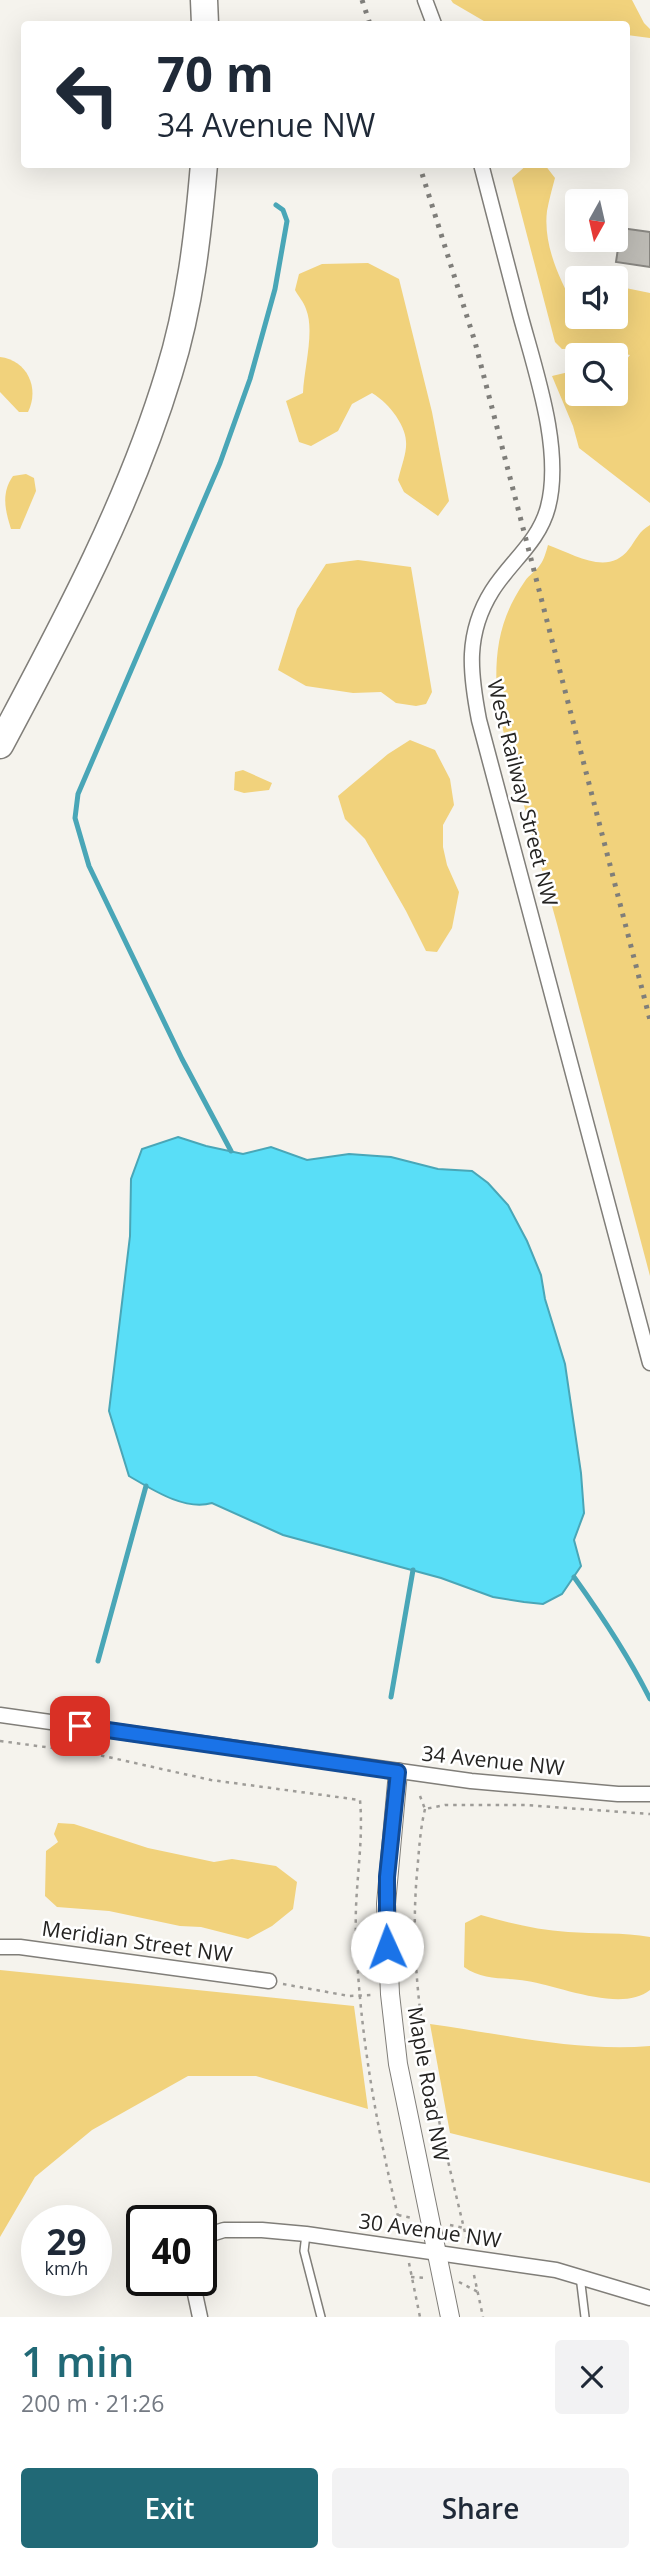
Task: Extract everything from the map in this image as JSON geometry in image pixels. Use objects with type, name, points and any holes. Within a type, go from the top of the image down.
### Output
[{"type":"highway","points":[[204,0],[205,21]]},
{"type":"highway","points":[[0,745],[97,560],[146,441],[170,372],[191,284],[204,168]]},
{"type":"street","points":[[425,0],[433,21]]},
{"type":"street","name":"West Railway Street NW","points":[[482,168],[534,365],[548,431],[551,469],[548,508],[539,527],[528,548],[492,591],[480,615],[471,652],[473,688],[486,747],[650,1363]]},
{"type":"street","name":"34 Avenue NW","points":[[0,1715],[471,1781],[618,1794],[650,1794]]},
{"type":"street","name":"Maple Road NW","points":[[398,1772],[386,1904],[390,1994],[398,2064],[450,2317]]},
{"type":"street","name":"Meridian Street NW","points":[[0,1947],[20,1947],[269,1981]]},
{"type":"street","name":"30 Avenue NW","points":[[217,2233],[224,2230],[262,2230],[306,2234],[546,2269],[580,2276],[650,2298]]},
{"type":"street","points":[[195,2296],[200,2317]]},
{"type":"lane","points":[[306,2234],[304,2251],[321,2317]]},
{"type":"lane","points":[[580,2276],[585,2317]]},
{"type":"path","points":[[0,1741],[102,1755],[211,1780],[360,1800],[362,1825],[356,1928],[359,1996],[376,2113],[401,2231]]},
{"type":"path","points":[[421,1796],[425,1809],[415,1891],[416,1989],[430,2080],[467,2241]]},
{"type":"path","points":[[425,1809],[445,1805],[525,1805],[650,1815]]},
{"type":"path","points":[[269,1981],[349,1996],[390,1994]]},
{"type":"path","points":[[398,2214],[409,2217]]},
{"type":"path","points":[[450,2225],[464,2228]]},
{"type":"path","points":[[399,2263],[409,2267],[420,2317]]},
{"type":"path","points":[[411,2277],[426,2278]]},
{"type":"path","points":[[475,2279],[484,2317]]},
{"type":"path","points":[[462,2283],[478,2292]]},
{"type":"shaded area","points":[[451,0],[632,0],[650,29],[650,38],[630,35],[630,21],[484,21]]},
{"type":"shaded area","points":[[523,168],[547,168],[555,178],[546,223],[550,248],[565,288],[565,329],[628,329],[628,288],[650,293],[650,503],[579,448],[573,426],[552,376],[565,373],[565,406],[628,406],[628,343],[565,343],[565,349],[562,349],[555,342],[512,178]]},
{"type":"shaded area","points":[[368,263],[399,279],[432,412],[449,501],[438,516],[404,492],[398,480],[406,440],[396,416],[379,398],[372,393],[352,404],[338,431],[311,446],[299,442],[286,401],[303,393],[308,350],[308,318],[305,306],[295,290],[299,274],[322,264]]},
{"type":"shaded area","points":[[0,357],[17,363],[29,377],[32,394],[28,412],[19,412],[0,392]]},
{"type":"shaded area","points":[[26,474],[34,478],[36,491],[20,529],[11,529],[6,508],[7,489],[13,476]]},
{"type":"shaded area","points":[[650,525],[650,1276],[498,712],[496,676],[502,628],[515,597],[541,563],[548,545],[590,561],[611,561],[621,557]]},
{"type":"shaded area","points":[[358,560],[411,567],[432,692],[426,704],[416,706],[396,703],[381,692],[353,693],[306,686],[278,670],[297,609],[326,564]]},
{"type":"shaded area","points":[[410,740],[435,750],[450,779],[454,805],[443,825],[443,847],[447,865],[459,892],[452,928],[437,952],[426,951],[365,839],[345,819],[338,796],[388,754]]},
{"type":"shaded area","points":[[243,770],[272,783],[269,790],[244,793],[234,790],[235,772]]},
{"type":"shaded area","points":[[58,1823],[74,1824],[148,1848],[214,1862],[232,1859],[276,1866],[297,1882],[293,1909],[272,1926],[248,1939],[201,1927],[180,1926],[109,1911],[57,1907],[45,1896],[46,1851],[58,1842],[54,1834]]},
{"type":"shaded area","points":[[481,1915],[546,1930],[650,1937],[650,1990],[638,1996],[607,1999],[527,1981],[479,1975],[464,1967],[465,1923]]},
{"type":"shaded area","points":[[0,1970],[354,2006],[368,2109],[256,2076],[188,2076],[92,2130],[35,2177],[0,2237]]},
{"type":"shaded area","points":[[430,2024],[567,2044],[650,2046],[650,2183],[450,2133]]},
{"type":"water","points":[[178,1137],[243,1154],[271,1147],[307,1160],[349,1154],[391,1157],[438,1169],[472,1171],[488,1183],[508,1205],[541,1275],[545,1299],[565,1364],[581,1473],[584,1513],[574,1540],[581,1566],[562,1594],[543,1604],[493,1597],[441,1578],[283,1535],[212,1503],[202,1505],[180,1502],[129,1476],[109,1411],[130,1236],[131,1179],[142,1149]]},
{"type":"building","points":[[628,229],[650,232],[650,267],[616,262],[617,252],[628,252]]},
{"type":"waterway","points":[[231,1151],[182,1059],[89,866],[75,818],[78,794],[220,463],[250,379],[275,289],[287,221],[283,210],[276,205]]},
{"type":"waterway","points":[[98,1661],[146,1486]]},
{"type":"waterway","points":[[391,1697],[413,1570]]},
{"type":"waterway","points":[[574,1577],[614,1636],[650,1699]]},
{"type":"railway","points":[[362,0],[369,21]]},
{"type":"railway","points":[[420,168],[475,342],[650,1020]]},
{"type":"route","points":[[80,1726],[398,1772],[387,1877],[387,1947]]}]
